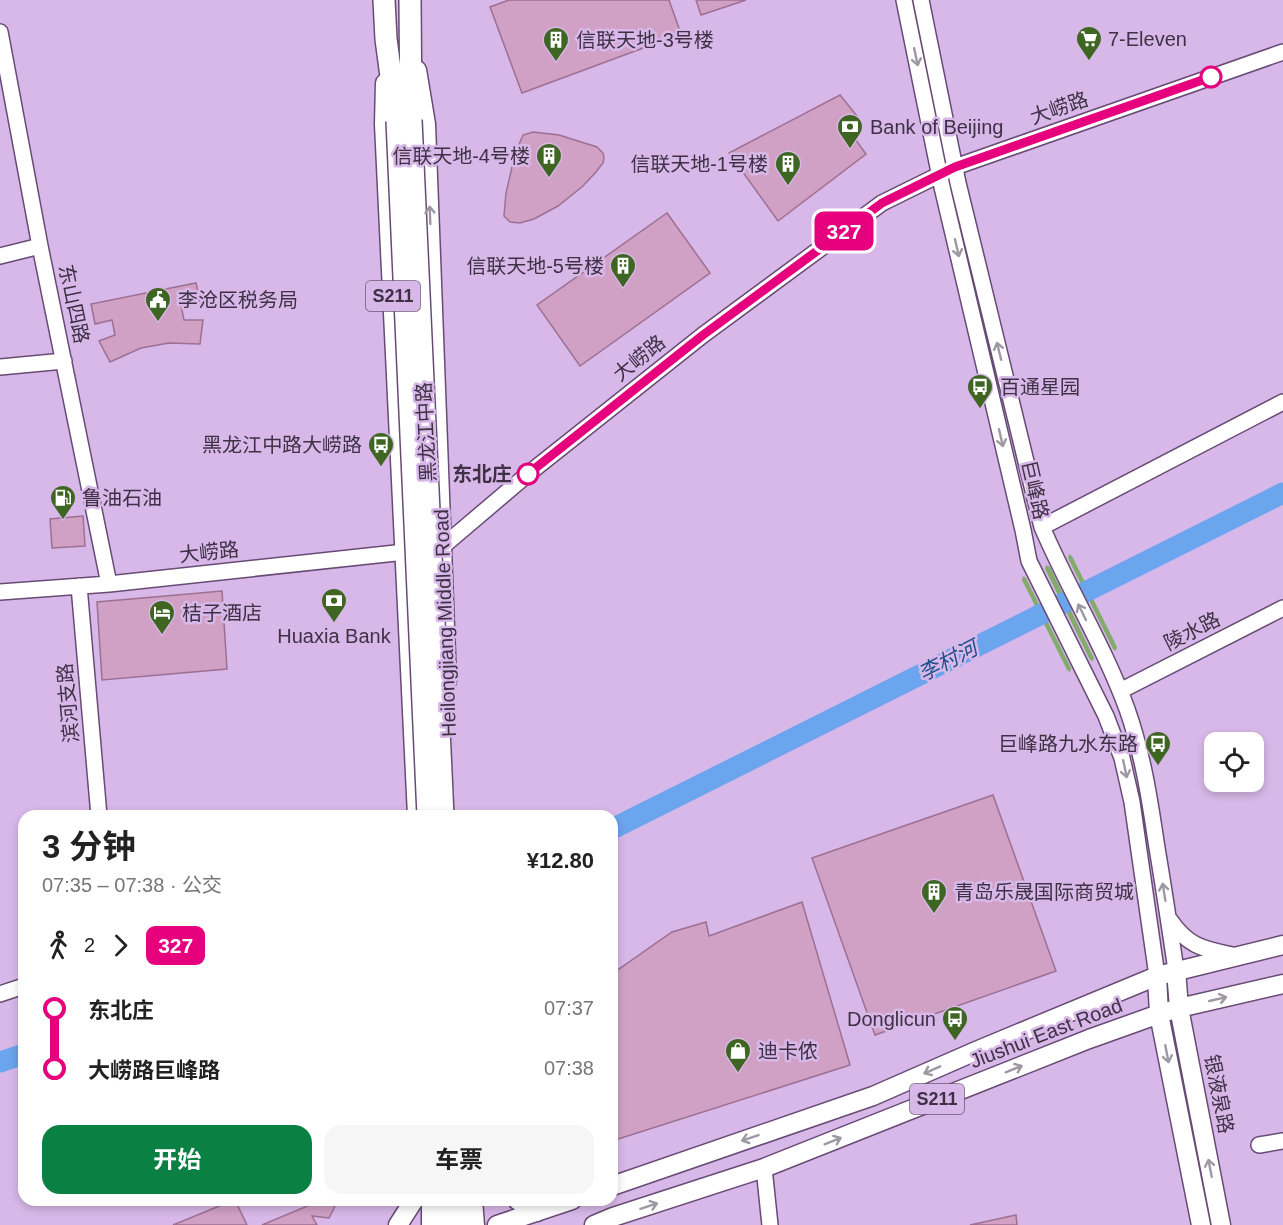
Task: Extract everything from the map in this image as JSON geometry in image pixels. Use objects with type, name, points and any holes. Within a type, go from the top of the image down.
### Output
[{"type":"highway","name":"Heilongjiang Middle Road","points":[[384,0],[386,39]]},
{"type":"highway","name":"Heilongjiang Middle Road","points":[[410,0],[411,36]]},
{"type":"highway","points":[[404,121],[411,36]]},
{"type":"highway","points":[[386,39],[404,121]]},
{"type":"highway","name":"黑龙江中路","points":[[404,121],[428,810]]},
{"type":"highway","name":"黑龙江中路","points":[[404,121],[443,810]]},
{"type":"highway","points":[[445,1206],[446,1225]]},
{"type":"highway","points":[[460,1206],[462,1225]]},
{"type":"main road","name":"Heilongjiang Middle Road","points":[[411,36],[426,124],[453,810]]},
{"type":"main road","name":"Heilongjiang Middle Road","points":[[386,39],[384,124],[417,810]]},
{"type":"main road","name":"Jiushui East Road","points":[[618,1184],[873,1096],[1157,976],[1283,945]]},
{"type":"main road","name":"银液泉路","points":[[1176,970],[1179,1008],[1221,1225]]},
{"type":"main road","points":[[1157,976],[1159,1014],[1201,1225]]},
{"type":"main road","name":"Jiushui East Road","points":[[594,1225],[764,1168],[1078,1043],[1159,1014],[1283,984]]},
{"type":"main road","points":[[399,1225],[410,1206]]},
{"type":"main road","points":[[431,1206],[432,1225]]},
{"type":"main road","points":[[473,1206],[475,1225]]},
{"type":"main road","points":[[527,1206],[537,1212]]},
{"type":"main road","points":[[497,1225],[554,1206]]},
{"type":"street","name":"巨峰路","points":[[904,0],[939,174],[1029,561],[1106,716],[1122,758],[1132,802],[1157,976]]},
{"type":"street","name":"巨峰路","points":[[921,0],[955,167],[1042,527],[1120,690],[1143,767],[1176,970]]},
{"type":"street","name":"东山四路","points":[[0,32],[8,113],[40,246],[109,584]]},
{"type":"street","name":"大崂路","points":[[0,592],[109,584],[442,547],[528,474],[703,335],[882,203],[955,167],[1283,52]]},
{"type":"street","points":[[0,256],[40,246]]},
{"type":"street","points":[[0,367],[64,361]]},
{"type":"street","points":[[1042,527],[1283,402]]},
{"type":"street","name":"滨河支路","points":[[79,586],[98,810]]},
{"type":"street","name":"陵水路","points":[[1120,690],[1283,608]]},
{"type":"street","points":[[1168,917],[1178,932],[1191,943],[1236,956]]},
{"type":"street","points":[[0,994],[18,988]]},
{"type":"street","points":[[1259,1145],[1283,1142]]},
{"type":"street","points":[[764,1168],[770,1225]]},
{"type":"green space","points":[[1069,554],[1117,647],[1116,651],[1068,558]]},
{"type":"green space","points":[[1046,565],[1050,567],[1094,658],[1093,661],[1090,660],[1045,569]]},
{"type":"green space","points":[[1023,576],[1071,668],[1070,672],[1022,580]]},
{"type":"building","name":"信联天地-3号楼","points":[[509,0],[669,0],[681,34],[522,93],[490,7]]},
{"type":"building","points":[[696,0],[746,0],[701,15]]},
{"type":"building","name":"信联天地-1号楼","points":[[840,95],[857,116],[848,129],[866,154],[778,221],[729,153]]},
{"type":"building","name":"信联天地-4号楼","points":[[533,132],[559,135],[597,147],[603,153],[603,163],[583,186],[558,206],[534,219],[520,223],[510,222],[504,216],[506,193],[515,154],[523,135]]},
{"type":"building","name":"信联天地-5号楼","points":[[667,213],[710,273],[580,366],[537,305]]},
{"type":"building","name":"李沧区税务局","points":[[196,283],[200,301],[181,305],[184,320],[203,320],[200,344],[169,343],[141,348],[110,362],[99,341],[115,335],[112,320],[95,324],[91,304]]},
{"type":"building","points":[[83,516],[85,546],[52,548],[50,519]]},
{"type":"building","name":"桔子酒店","points":[[222,591],[227,669],[102,680],[97,602]]},
{"type":"building","name":"青岛乐晟国际商贸城","points":[[993,795],[1056,971],[875,1035],[812,858]]},
{"type":"building","points":[[802,902],[850,1065],[618,1139],[618,970],[672,932],[706,922],[709,936]]},
{"type":"building","points":[[220,1206],[238,1206],[247,1225],[173,1225]]},
{"type":"building","points":[[308,1206],[335,1206],[329,1218],[312,1216],[317,1225],[262,1225]]},
{"type":"building","points":[[1016,1215],[1017,1225],[970,1225]]},
{"type":"waterway","name":"李村河","points":[[618,826],[1283,493]]},
{"type":"waterway","name":"李村河","points":[[0,1062],[18,1056]]},
{"type":"bus line","name":"327","points":[[528,474],[703,335],[882,203],[955,167],[1211,77]]},
{"type":"place","name":"7-Eleven","points":[[1089,62]]},
{"type":"place","name":"信联天地-3号楼","points":[[556,63]]},
{"type":"place","name":"Bank of Beijing","points":[[850,150]]},
{"type":"place","name":"信联天地-4号楼","points":[[549,179]]},
{"type":"place","name":"信联天地-1号楼","points":[[788,187]]},
{"type":"place","name":"信联天地-5号楼","points":[[623,289]]},
{"type":"place","name":"李沧区税务局","points":[[158,323]]},
{"type":"place","name":"百通星园","points":[[980,410]]},
{"type":"place","name":"黑龙江中路大崂路","points":[[381,468]]},
{"type":"place","name":"东北庄","points":[[528,474]]},
{"type":"place","name":"鲁油石油","points":[[63,521]]},
{"type":"place","name":"Huaxia Bank","points":[[334,624]]},
{"type":"place","name":"桔子酒店","points":[[162,636]]},
{"type":"place","name":"巨峰路九水东路","points":[[1158,767]]},
{"type":"place","name":"青岛乐晟国际商贸城","points":[[934,915]]},
{"type":"place","name":"Donglicun","points":[[955,1042]]},
{"type":"place","name":"迪卡侬","points":[[738,1074]]}]
